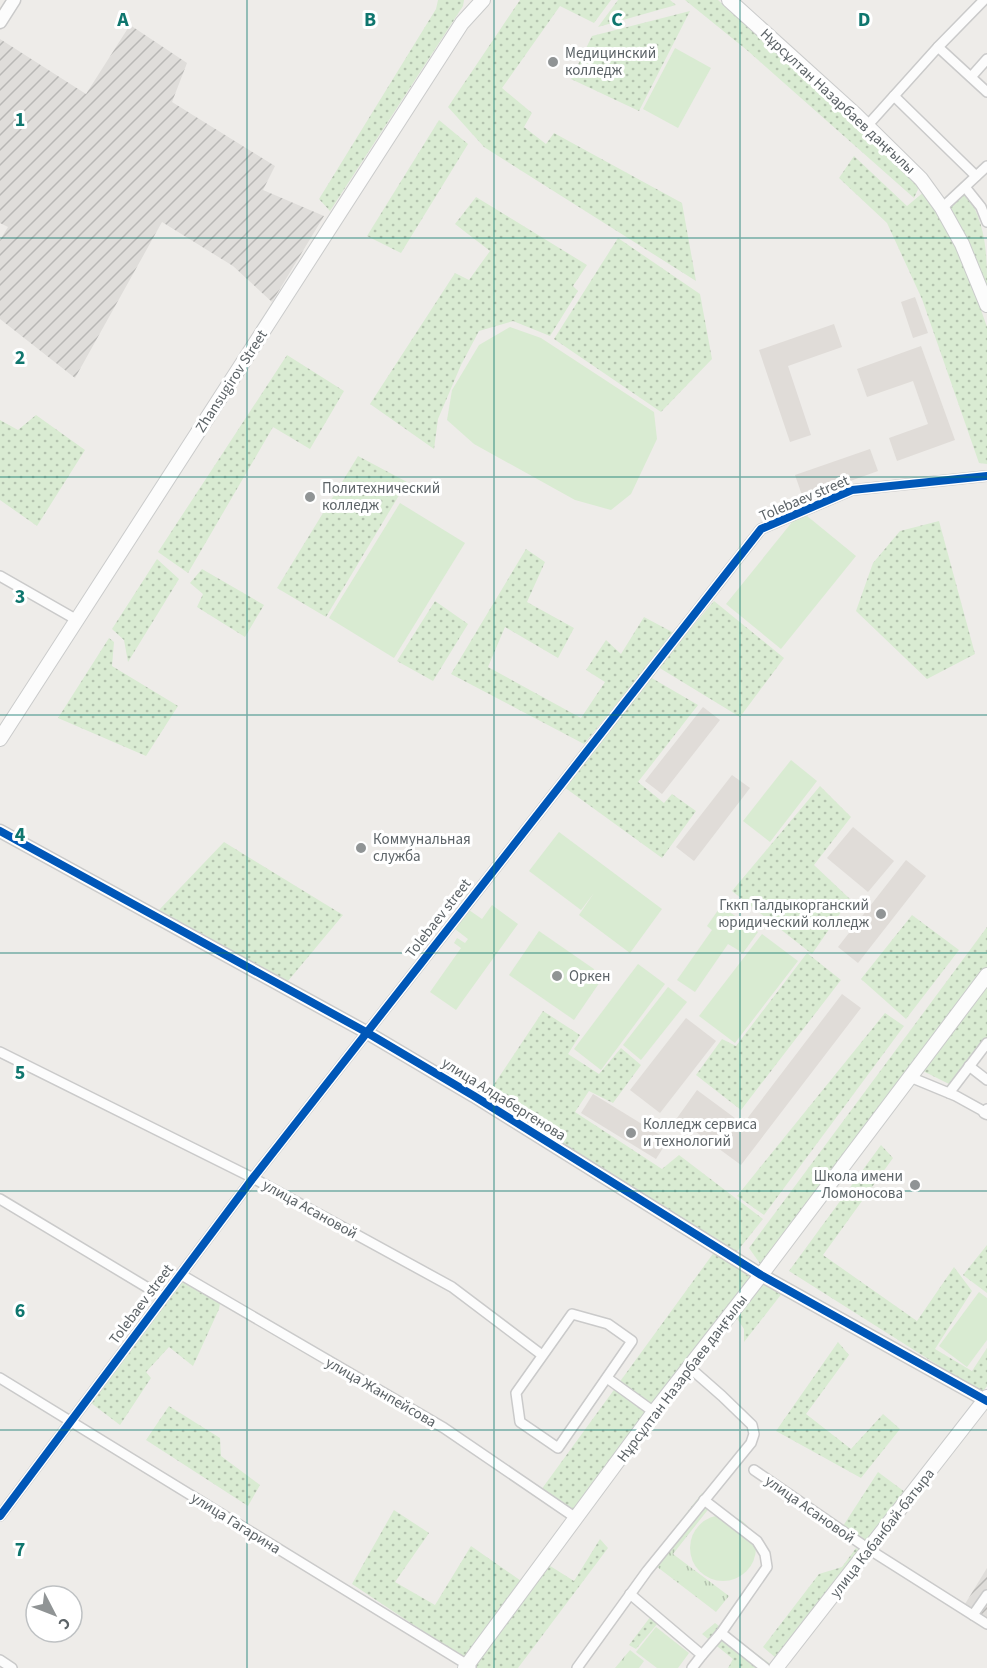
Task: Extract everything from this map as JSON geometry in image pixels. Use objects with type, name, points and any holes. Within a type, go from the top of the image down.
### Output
[{"type":"main road","points":[[462,23],[471,0]]},
{"type":"main road","points":[[462,23],[483,0]]},
{"type":"main road","name":"Нұрсұлтан Назарбаев даңғылы","points":[[729,0],[867,126],[921,179],[942,208],[962,244],[987,304]]},
{"type":"main road","name":"Zhansugirov Street","points":[[0,739],[462,23]]},
{"type":"main road","name":"Нұрсұлтан Назарбаев даңғылы","points":[[469,1667],[654,1412],[761,1275],[987,975]]},
{"type":"main road","name":"улица Кабанбай-батыра","points":[[777,1668],[986,1400]]},
{"type":"street","points":[[0,22],[14,0]]},
{"type":"street","points":[[867,126],[938,46],[982,1]]},
{"type":"street","points":[[938,46],[987,92]]},
{"type":"street","points":[[971,77],[987,59]]},
{"type":"street","points":[[894,96],[976,176]]},
{"type":"street","points":[[942,208],[987,166]]},
{"type":"street","points":[[965,187],[981,207],[987,222]]},
{"type":"street","name":"Tolebaev street","points":[[0,1516],[253,1178],[761,529],[852,489],[987,476]]},
{"type":"street","points":[[0,576],[77,621]]},
{"type":"street","name":"улица Алдабергенова","points":[[0,831],[366,1032],[484,1102],[761,1275],[986,1400]]},
{"type":"street","points":[[949,1093],[987,1043]]},
{"type":"street","name":"улица Асановой","points":[[0,1052],[253,1178],[452,1287],[542,1355]]},
{"type":"street","points":[[969,1066],[987,1080]]},
{"type":"street","points":[[910,1077],[986,1111]]},
{"type":"street","points":[[0,1199],[163,1297]]},
{"type":"street","name":"улица Жанпейсова","points":[[180,1274],[444,1428],[576,1518]]},
{"type":"street","points":[[572,1314],[608,1324],[632,1341],[607,1378],[558,1448],[520,1422],[516,1393],[572,1314]]},
{"type":"street","points":[[592,1668],[580,1665],[630,1594],[751,1443],[754,1434],[752,1425],[689,1367]]},
{"type":"street","name":"улица Гагарина","points":[[0,1377],[469,1667]]},
{"type":"street","points":[[607,1378],[654,1412]]},
{"type":"street","name":"улица Асановой","points":[[754,1470],[870,1550],[987,1624]]},
{"type":"street","points":[[692,1668],[721,1633],[767,1567],[765,1554],[757,1541],[704,1500]]},
{"type":"street","points":[[630,1594],[702,1655]]},
{"type":"street","points":[[973,1615],[986,1599]]},
{"type":"street","points":[[721,1633],[765,1668]]},
{"type":"street","points":[[0,1660],[12,1668]]},
{"type":"shaded area","points":[[130,25],[187,63],[172,102],[275,166],[263,190],[324,216],[272,302],[233,266],[162,222],[75,378],[0,319],[0,240],[8,227],[0,223],[0,39],[86,94]]},
{"type":"shaded area","points":[[915,297],[928,333],[913,338],[901,302]]},
{"type":"shaded area","points":[[834,324],[842,347],[788,366],[811,435],[790,442],[759,350]]},
{"type":"shaded area","points":[[921,346],[955,440],[897,461],[889,438],[928,424],[913,381],[867,397],[857,369]]},
{"type":"shaded area","points":[[870,449],[878,471],[803,498],[795,475]]},
{"type":"shaded area","points":[[703,707],[720,720],[662,794],[645,781]]},
{"type":"shaded area","points":[[732,775],[750,788],[694,861],[676,847]]},
{"type":"shaded area","points":[[853,827],[894,861],[868,892],[827,858]]},
{"type":"shaded area","points":[[906,860],[926,876],[858,963],[838,947]]},
{"type":"shaded area","points":[[842,994],[861,1008],[741,1165],[677,1118],[697,1090],[743,1124]]},
{"type":"shaded area","points":[[686,1018],[716,1041],[660,1113],[630,1090]]},
{"type":"shaded area","points":[[593,1094],[668,1140],[656,1159],[581,1113]]},
{"type":"shaded area","points":[[987,1568],[987,1618],[965,1604]]},
{"type":"green space","points":[[438,0],[464,0],[463,6],[330,211],[319,199],[436,9]]},
{"type":"green space","points":[[520,0],[611,0],[594,23],[560,6],[502,88],[532,113],[524,127],[546,144],[554,133],[682,203],[696,281],[484,147],[448,107]]},
{"type":"green space","points":[[618,0],[670,0],[676,5],[598,27]]},
{"type":"green space","points":[[685,0],[718,0],[920,185],[914,198],[748,51]]},
{"type":"green space","points":[[690,11],[639,111],[571,79],[592,36]]},
{"type":"green space","points":[[675,48],[711,68],[678,128],[643,109]]},
{"type":"green space","points":[[439,120],[468,144],[401,253],[367,236]]},
{"type":"green space","points":[[854,156],[907,206],[925,191],[959,247],[987,327],[987,464],[979,463],[922,299],[887,223],[839,178]]},
{"type":"green space","points":[[966,192],[982,229],[987,266],[987,294],[945,209]]},
{"type":"green space","points":[[476,197],[587,265],[573,286],[578,291],[550,336],[513,321],[479,331],[461,365],[438,419],[434,449],[370,404],[455,273],[469,280],[490,251],[455,224]]},
{"type":"green space","points":[[618,238],[700,294],[712,359],[661,412],[554,339]]},
{"type":"green space","points":[[510,327],[541,338],[654,412],[657,439],[631,494],[611,510],[575,500],[474,444],[447,420],[452,390],[479,345]]},
{"type":"green space","points":[[287,355],[344,391],[310,449],[273,427],[188,573],[158,552]]},
{"type":"green space","points":[[36,415],[85,450],[37,526],[0,500],[0,420],[18,430]]},
{"type":"green space","points":[[358,456],[407,482],[326,617],[277,588]]},
{"type":"green space","points":[[400,503],[465,543],[394,658],[329,618]]},
{"type":"green space","points":[[801,511],[856,556],[781,649],[726,604]]},
{"type":"green space","points":[[939,521],[975,654],[927,679],[856,611],[873,563],[900,531]]},
{"type":"green space","points":[[526,549],[545,562],[527,602],[574,628],[558,658],[505,627],[488,667],[581,718],[605,682],[586,670],[606,640],[621,654],[644,617],[674,633],[584,744],[451,674]]},
{"type":"green space","points":[[157,559],[179,579],[128,662],[124,640],[112,629]]},
{"type":"green space","points":[[202,569],[264,605],[245,637],[197,607],[203,594],[190,583]]},
{"type":"green space","points":[[435,601],[468,624],[433,681],[397,661]]},
{"type":"green space","points":[[714,601],[784,658],[740,717],[658,667]]},
{"type":"green space","points":[[109,638],[114,642],[112,666],[178,706],[146,756],[58,718]]},
{"type":"green space","points":[[650,677],[698,705],[638,782],[664,803],[672,794],[696,811],[662,858],[564,787]]},
{"type":"green space","points":[[791,760],[817,781],[770,842],[743,821]]},
{"type":"green space","points":[[820,786],[851,817],[814,865],[850,899],[812,954],[732,891]]},
{"type":"green space","points":[[559,832],[662,909],[630,953],[579,915],[594,893],[581,910],[529,871]]},
{"type":"green space","points":[[224,842],[343,915],[288,981],[159,910]]},
{"type":"green space","points":[[492,905],[518,924],[456,1010],[430,992],[461,948],[454,943],[457,938],[465,943],[468,939],[455,929],[469,910],[482,919]]},
{"type":"green space","points":[[721,906],[758,932],[743,953],[728,944],[695,992],[677,980],[712,930],[707,926]]},
{"type":"green space","points":[[912,915],[959,950],[906,1019],[861,979]]},
{"type":"green space","points":[[987,927],[987,973],[761,1265],[749,1248]]},
{"type":"green space","name":"Оркен","points":[[539,931],[604,976],[574,1020],[509,975]]},
{"type":"green space","points":[[762,934],[798,961],[735,1043],[699,1016]]},
{"type":"green space","points":[[807,953],[841,980],[741,1110],[696,1075],[722,1039],[736,1046]]},
{"type":"green space","name":"Оркен","points":[[638,964],[665,984],[601,1070],[574,1049]]},
{"type":"green space","points":[[668,987],[687,1002],[641,1060],[623,1045]]},
{"type":"green space","points":[[987,987],[987,1039],[951,1085],[921,1070]]},
{"type":"green space","points":[[543,1011],[580,1035],[568,1054],[599,1074],[621,1048],[641,1065],[613,1103],[589,1091],[575,1112],[662,1169],[679,1155],[763,1219],[735,1254],[487,1095]]},
{"type":"green space","points":[[885,1013],[904,1026],[764,1215],[737,1196]]},
{"type":"green space","points":[[881,1145],[893,1158],[823,1255],[917,1321],[954,1267],[972,1291],[935,1349],[972,1371],[987,1348],[987,1386],[982,1393],[789,1271]]},
{"type":"green space","points":[[987,1245],[987,1293],[963,1275]]},
{"type":"green space","points":[[715,1251],[753,1276],[575,1510],[541,1490]]},
{"type":"green space","points":[[182,1279],[220,1303],[219,1309],[193,1366],[169,1347],[146,1372],[151,1378],[120,1425],[91,1403]]},
{"type":"green space","points":[[762,1279],[783,1292],[744,1342],[744,1329],[736,1317]]},
{"type":"green space","points":[[979,1292],[987,1298],[987,1340],[967,1367],[939,1346]]},
{"type":"green space","points":[[838,1342],[849,1355],[806,1414],[851,1449],[883,1414],[900,1429],[861,1478],[776,1431]]},
{"type":"green space","points":[[169,1406],[220,1438],[221,1456],[260,1485],[248,1506],[146,1440]]},
{"type":"green space","points":[[878,1472],[909,1495],[869,1543],[843,1526]]},
{"type":"green space","points":[[702,1493],[714,1502],[673,1554],[729,1596],[716,1612],[656,1566],[666,1553],[660,1547]]},
{"type":"green space","points":[[394,1510],[429,1533],[395,1582],[435,1605],[471,1546],[524,1583],[465,1659],[352,1584]]},
{"type":"green space","points":[[723,1515],[736,1518],[746,1525],[753,1535],[756,1548],[753,1561],[746,1571],[736,1578],[723,1581],[710,1578],[700,1571],[693,1561],[690,1548],[693,1535],[700,1525],[710,1518]]},
{"type":"green space","points":[[600,1539],[608,1548],[518,1668],[473,1668],[547,1564],[574,1581]]},
{"type":"green space","points":[[856,1548],[863,1553],[777,1659],[763,1647],[819,1574],[842,1567]]},
{"type":"green space","points":[[651,1616],[658,1623],[636,1649],[629,1645]]},
{"type":"green space","points":[[715,1623],[773,1666],[771,1668],[728,1668],[733,1659],[702,1634]]},
{"type":"green space","points":[[656,1627],[689,1653],[678,1668],[657,1668],[636,1652]]},
{"type":"green space","points":[[630,1650],[644,1661],[639,1668],[615,1668]]},
{"type":"cycle path","points":[[0,1516],[253,1178],[761,529],[852,490],[987,476]]},
{"type":"cycle path","points":[[0,831],[366,1032],[474,1096],[761,1275],[987,1401]]},
{"type":"place","name":"Медицинский колледж","points":[[553,62]]},
{"type":"place","name":"Политехнический колледж","points":[[310,497]]},
{"type":"place","name":"Коммунальная служба","points":[[361,848]]},
{"type":"place","name":"Гккп Талдыкорганский юридический колледж","points":[[881,914]]},
{"type":"place","name":"Оркен","points":[[557,976]]},
{"type":"place","name":"Колледж сервиса и технологий","points":[[631,1133]]},
{"type":"place","name":"Школа имени Ломоносова","points":[[915,1185]]}]
